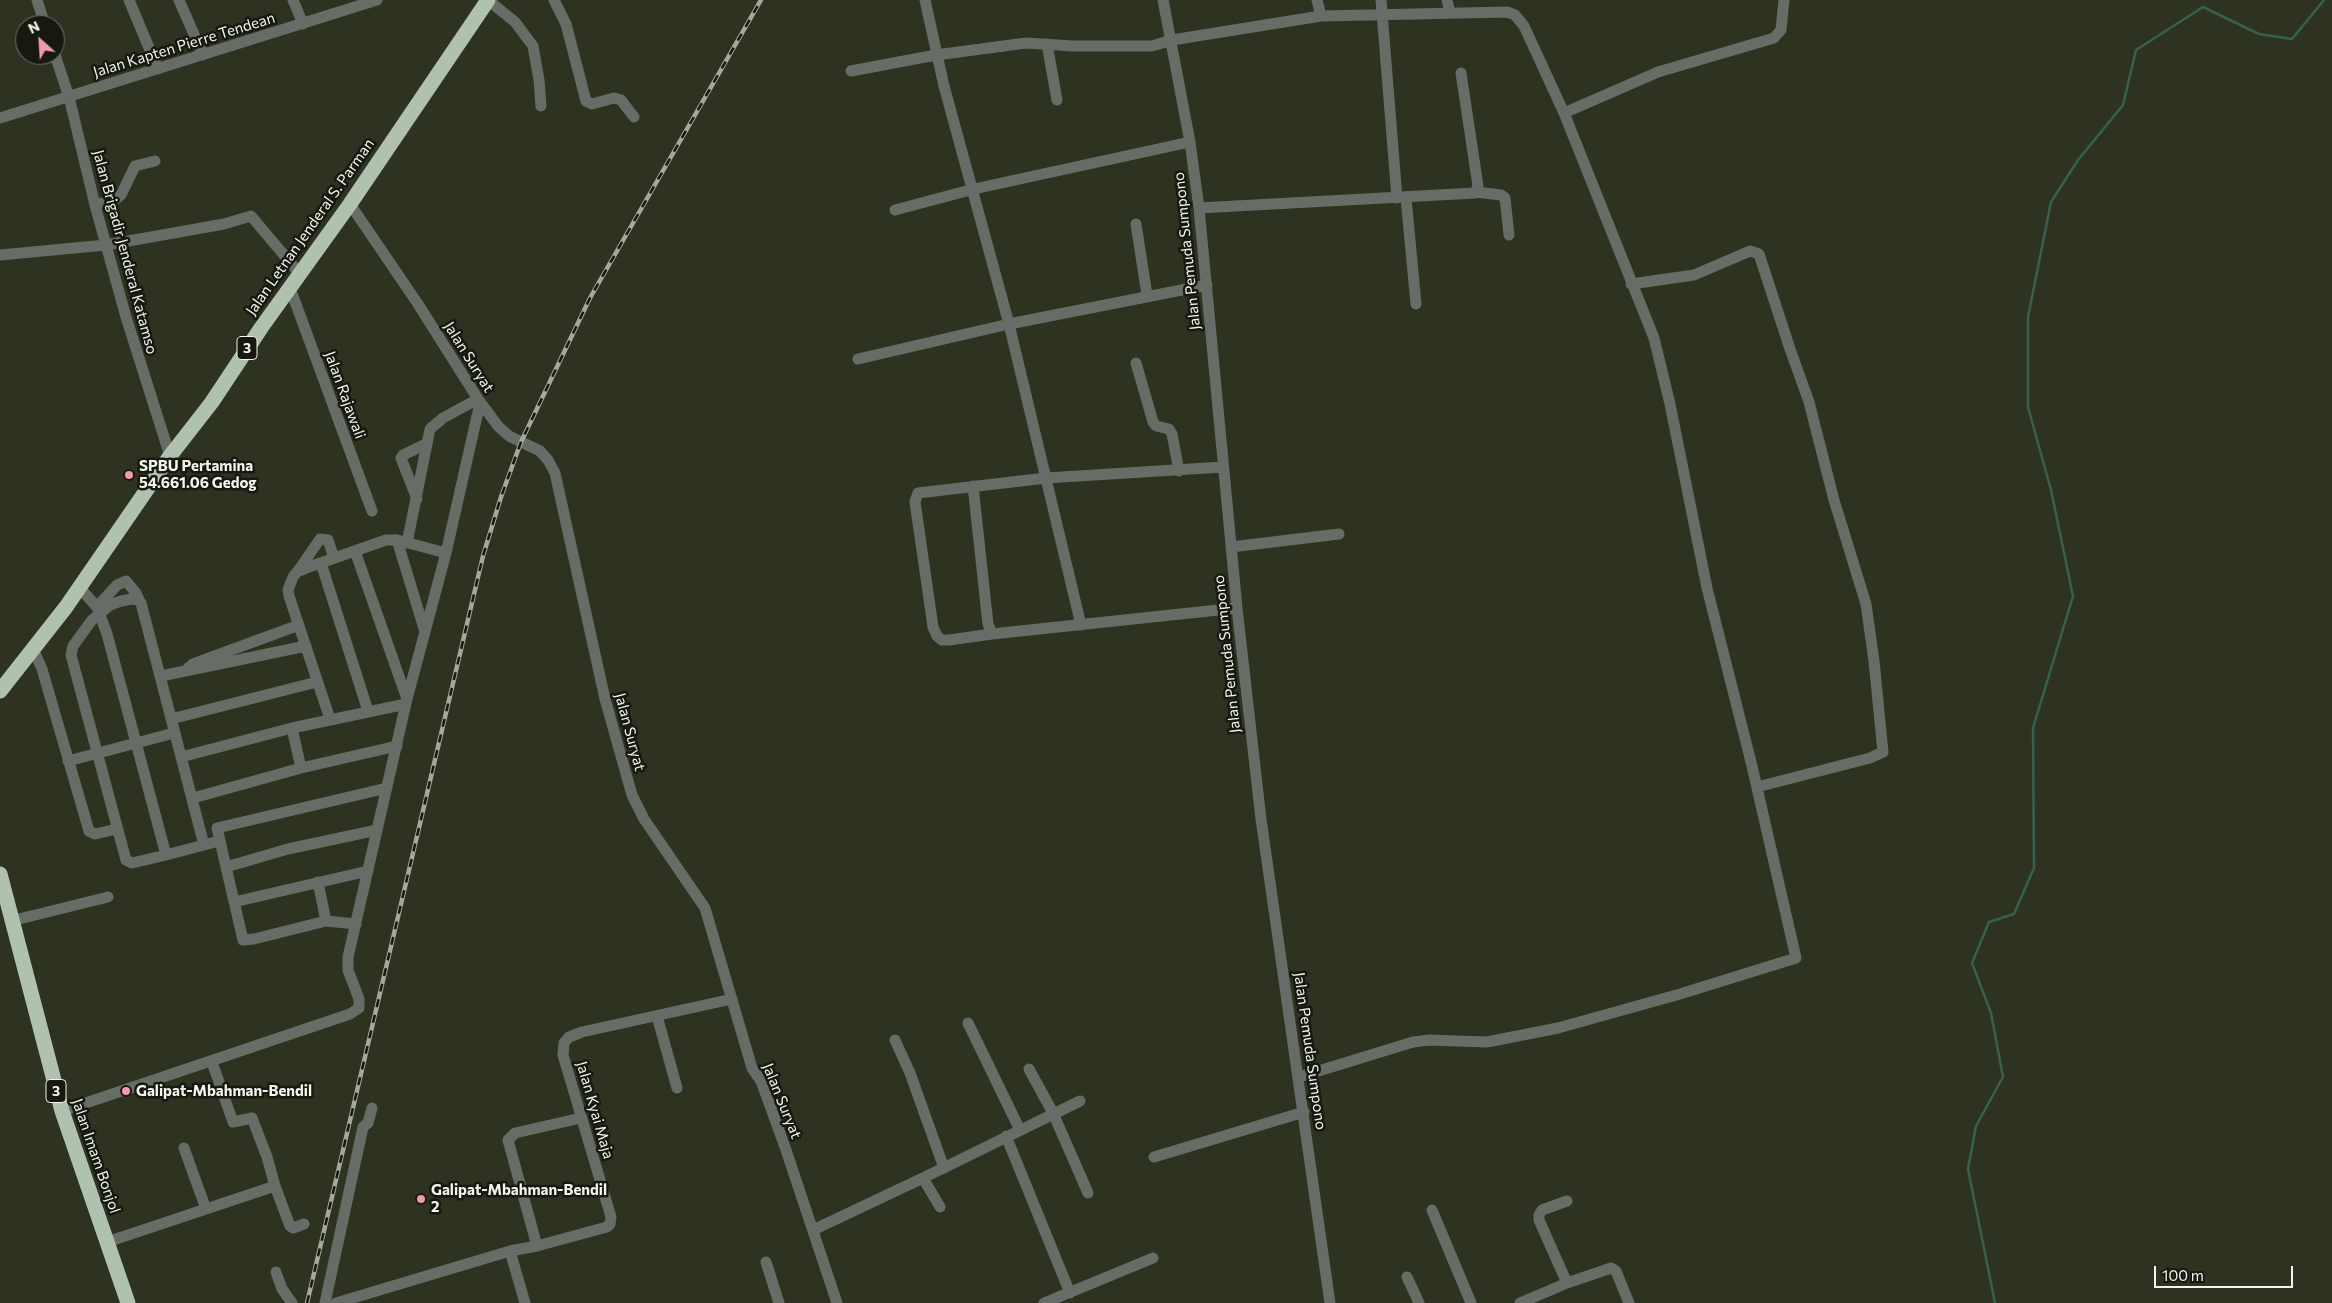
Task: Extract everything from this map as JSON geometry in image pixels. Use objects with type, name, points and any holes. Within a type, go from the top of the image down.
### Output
[{"type":"highway","name":"Jalan Letnan Jenderal S. Parman","points":[[0,691],[34,651],[81,588],[170,456],[212,402],[261,328],[350,204],[488,0]]},
{"type":"highway","name":"Jalan Imam Bonjol","points":[[0,874],[62,1112],[128,1303]]},
{"type":"street","points":[[37,0],[42,15]]},
{"type":"street","points":[[129,0],[158,69]]},
{"type":"street","points":[[179,0],[203,55]]},
{"type":"street","points":[[293,0],[303,24]]},
{"type":"street","name":"Jalan Kapten Pierre Tendean","points":[[0,118],[377,0]]},
{"type":"street","points":[[488,0],[516,22],[533,46],[541,106]]},
{"type":"street","points":[[554,0],[566,24],[586,101],[592,104],[614,98],[620,100],[634,117]]},
{"type":"street","points":[[925,0],[936,55],[974,189],[1009,324],[1081,625]]},
{"type":"street","name":"Jalan Pemuda Sumpono","points":[[1163,0],[1190,142],[1199,208],[1236,608],[1261,819],[1330,1303]]},
{"type":"street","points":[[1317,0],[1321,16]]},
{"type":"street","points":[[1381,0],[1402,198],[1416,304]]},
{"type":"street","points":[[1447,0],[1450,12]]},
{"type":"street","points":[[1564,113],[1658,72],[1770,40],[1781,30],[1784,0]]},
{"type":"street","points":[[851,71],[936,55],[1014,44],[1152,46],[1172,40],[1321,16],[1507,12],[1515,15],[1529,35],[1564,113],[1654,338],[1670,404],[1707,588],[1757,786],[1796,958],[1558,1028],[1487,1042],[1429,1040],[1413,1042],[1299,1077]]},
{"type":"street","points":[[1047,44],[1057,100]]},
{"type":"street","name":"Jalan Brigadir Jenderal Katamso","points":[[58,65],[69,97],[106,245],[170,456]]},
{"type":"street","points":[[1461,73],[1478,186],[1476,192]]},
{"type":"street","points":[[895,210],[974,189],[1190,142]]},
{"type":"street","points":[[95,205],[116,199],[121,195],[134,166],[155,161]]},
{"type":"street","points":[[1199,208],[1469,195],[1476,192],[1501,195],[1505,198],[1509,235]]},
{"type":"street","name":"Jalan Suryat","points":[[350,204],[418,304],[479,401],[498,426],[509,436],[540,451],[548,460],[555,473],[605,699],[632,795],[644,819],[705,908],[752,1068],[761,1082],[836,1303]]},
{"type":"street","points":[[0,255],[106,245],[253,217],[300,274]]},
{"type":"street","points":[[1136,224],[1147,295]]},
{"type":"street","points":[[1631,284],[1698,274],[1747,252],[1759,254],[1809,402],[1840,518],[1866,604],[1883,746],[1882,752],[1878,756],[1757,786]]},
{"type":"street","points":[[858,359],[1009,324],[1147,295],[1207,285]]},
{"type":"street","name":"Jalan Rajawali","points":[[290,288],[372,511]]},
{"type":"street","points":[[1136,363],[1153,422],[1156,426],[1168,429],[1172,434],[1179,471]]},
{"type":"street","points":[[425,632],[402,542],[417,499],[430,429],[435,424],[479,401]]},
{"type":"street","points":[[62,1112],[212,1062],[356,1011],[359,1008],[359,999],[347,964],[406,701],[446,553],[479,401]]},
{"type":"street","points":[[417,499],[401,458],[403,454],[426,444]]},
{"type":"street","points":[[1223,468],[1046,478],[973,486],[920,492],[916,494],[915,502],[933,627],[937,636],[942,640],[1236,608]]},
{"type":"street","points":[[973,486],[988,624],[992,634]]},
{"type":"street","points":[[1231,547],[1340,534]]},
{"type":"street","points":[[330,719],[288,590],[297,572],[320,539],[328,540],[334,558]]},
{"type":"street","points":[[297,572],[386,540],[446,553]]},
{"type":"street","points":[[355,551],[406,701]]},
{"type":"street","points":[[320,563],[368,710]]},
{"type":"street","points":[[204,846],[161,676],[136,593],[126,581],[117,585],[96,607],[73,646],[71,655],[127,862],[166,855],[204,846],[219,842]]},
{"type":"street","points":[[81,588],[96,607],[136,743],[166,855]]},
{"type":"street","points":[[96,607],[121,601],[138,600]]},
{"type":"street","points":[[184,670],[193,664],[299,626]]},
{"type":"street","points":[[161,676],[306,646]]},
{"type":"street","points":[[34,651],[42,669],[89,831],[95,834],[117,829]]},
{"type":"street","points":[[171,719],[317,682]]},
{"type":"street","points":[[181,757],[406,701]]},
{"type":"street","points":[[292,728],[301,768]]},
{"type":"street","points":[[68,761],[174,733]]},
{"type":"street","points":[[192,798],[301,768],[397,746]]},
{"type":"street","points":[[201,833],[387,788]]},
{"type":"street","points":[[217,828],[243,940],[326,921],[356,924]]},
{"type":"street","points":[[226,867],[288,849],[378,830]]},
{"type":"street","points":[[234,902],[368,872]]},
{"type":"street","points":[[318,882],[326,921]]},
{"type":"street","points":[[11,921],[108,897]]},
{"type":"street","name":"Jalan Kyai Maja","points":[[336,1303],[510,1251],[537,1246],[607,1227],[610,1224],[611,1217],[563,1055],[564,1043],[569,1037],[582,1032],[732,999]]},
{"type":"street","points":[[657,1016],[677,1088]]},
{"type":"street","points":[[968,1023],[1020,1130]]},
{"type":"street","points":[[895,1040],[910,1073],[944,1168]]},
{"type":"street","points":[[212,1062],[233,1122],[252,1118],[267,1156],[275,1186],[290,1226],[293,1228],[304,1224]]},
{"type":"street","points":[[1029,1068],[1053,1114],[1088,1193]]},
{"type":"street","points":[[812,1230],[1080,1101]]},
{"type":"street","points":[[325,1303],[363,1127],[368,1123],[372,1108]]},
{"type":"street","points":[[1154,1157],[1304,1112]]},
{"type":"street","points":[[537,1246],[508,1140],[515,1133],[581,1118]]},
{"type":"street","points":[[1006,1136],[1070,1293]]},
{"type":"street","points":[[184,1148],[206,1209]]},
{"type":"street","points":[[923,1178],[940,1207]]},
{"type":"street","points":[[107,1242],[275,1186]]},
{"type":"street","points":[[1567,1201],[1542,1210],[1539,1220],[1567,1282]]},
{"type":"street","points":[[1432,1210],[1471,1303]]},
{"type":"street","points":[[510,1251],[526,1303]]},
{"type":"street","points":[[1044,1303],[1154,1258]]},
{"type":"street","points":[[766,1262],[780,1303]]},
{"type":"street","points":[[1520,1303],[1567,1282],[1612,1268],[1616,1271],[1629,1303]]},
{"type":"street","points":[[276,1272],[282,1289],[292,1303]]},
{"type":"street","points":[[1407,1277],[1419,1303]]},
{"type":"waterway","points":[[1995,1303],[1968,1169],[1976,1126],[2003,1077],[1991,1013],[1972,963],[1989,922],[2014,914],[2034,868],[2033,728],[2073,596],[2051,490],[2028,407],[2028,317],[2051,202],[2078,160],[2123,105],[2136,50],[2203,7],[2259,34],[2292,39],[2324,0]]},
{"type":"railway","points":[[307,1303],[483,556],[501,497],[521,442],[590,298],[761,0]]},
{"type":"place","name":"SPBU Pertamina 54.661.06 Gedog","points":[[129,475]]},
{"type":"place","name":"Galipat-Mbahman-Bendil","points":[[126,1091]]},
{"type":"place","name":"Galipat-Mbahman-Bendil 2","points":[[421,1199]]}]
